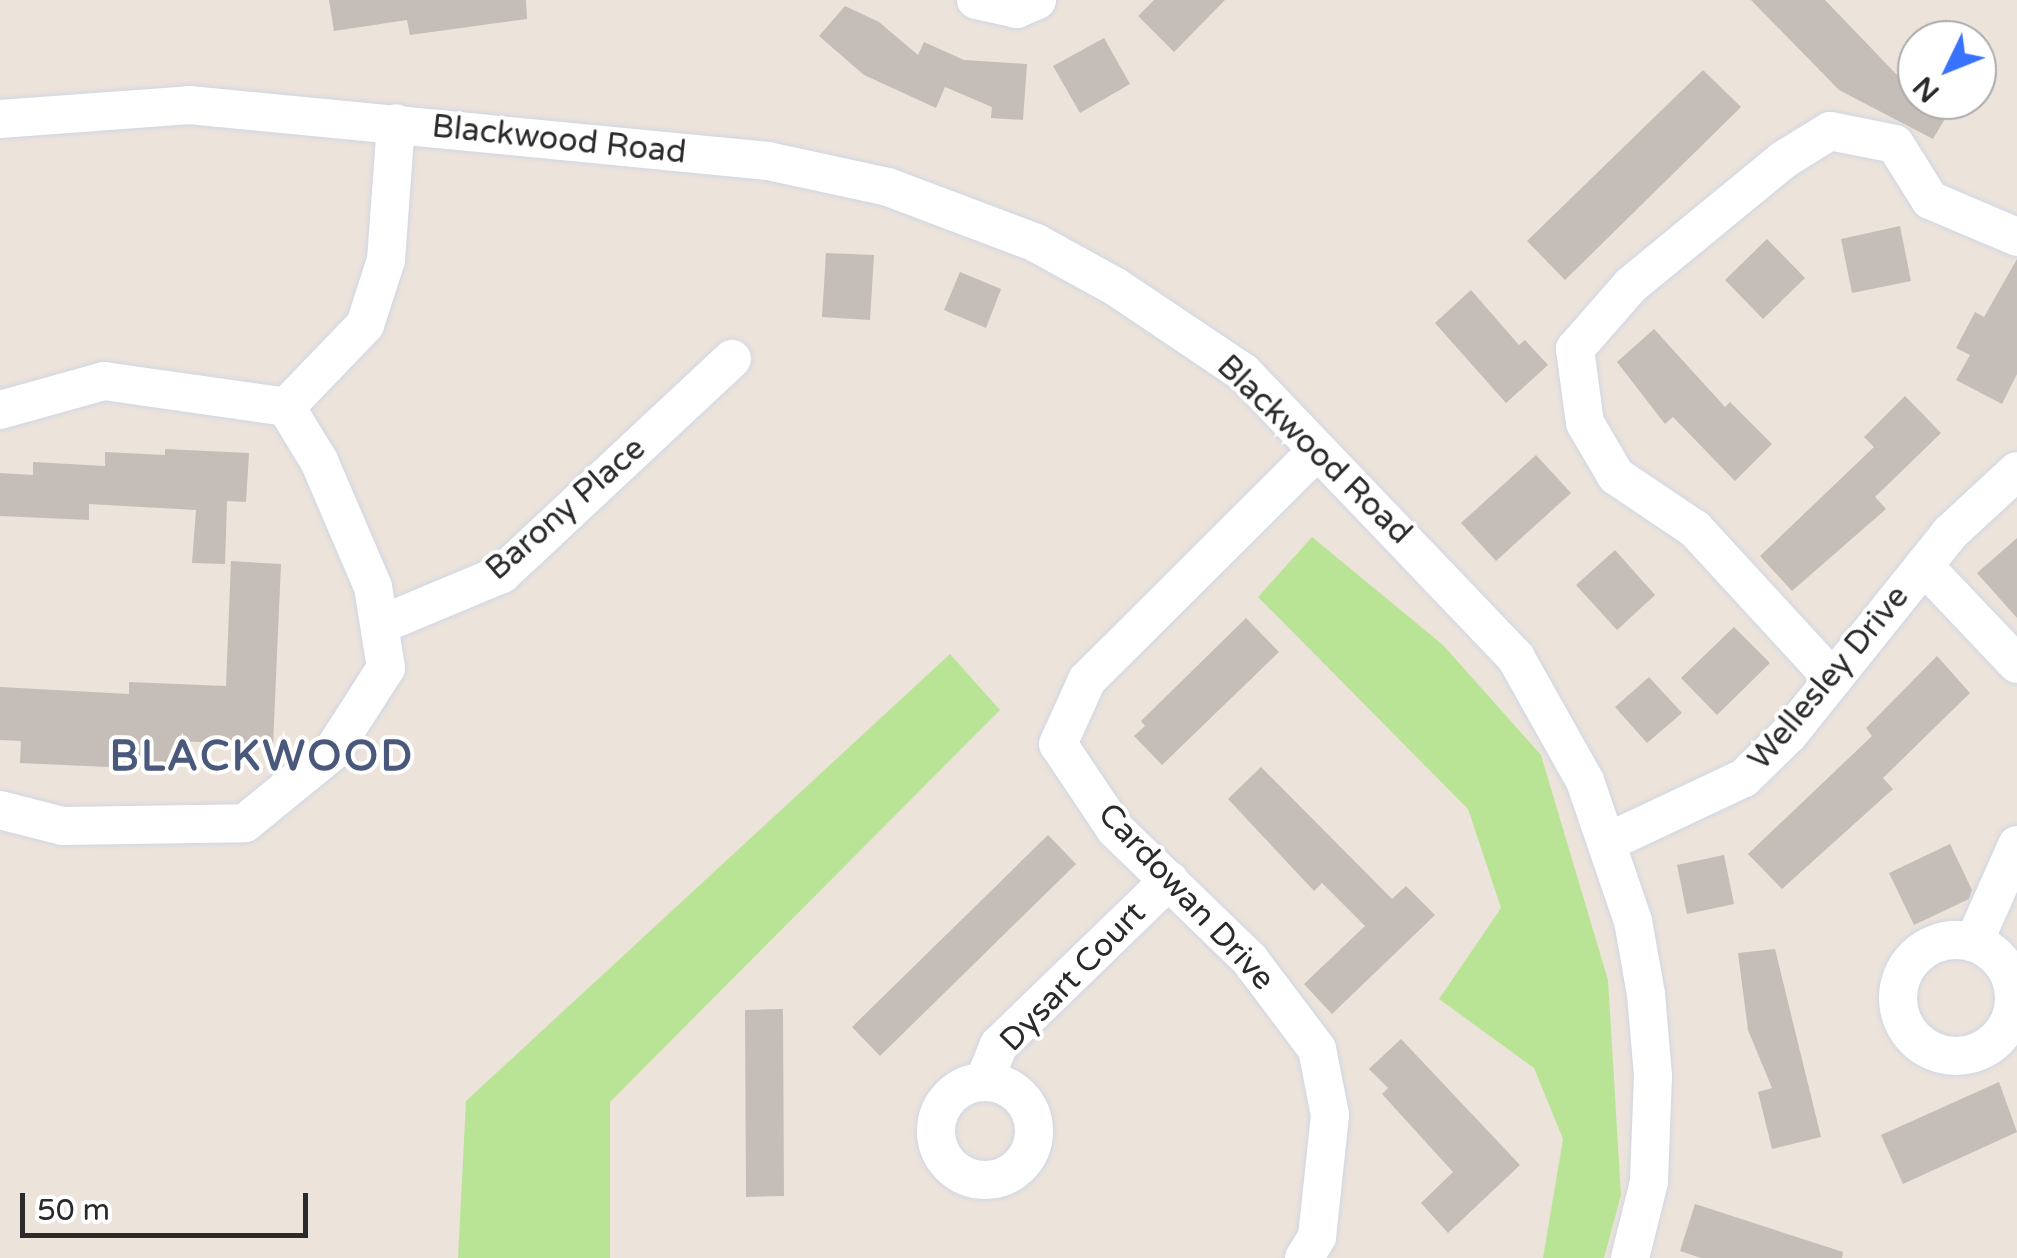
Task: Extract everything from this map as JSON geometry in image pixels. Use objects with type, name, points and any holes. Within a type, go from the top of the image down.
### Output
[{"type":"street","points":[[976,0],[1017,8],[1037,0]]},
{"type":"street","name":"Blackwood Road","points":[[0,119],[188,105],[396,122],[768,161],[888,187],[1036,243],[1116,287],[1244,373],[1516,658],[1585,781],[1610,841],[1633,921],[1653,1076],[1649,1182],[1630,1258]]},
{"type":"street","points":[[286,406],[365,325],[386,260],[396,122]]},
{"type":"street","points":[[1833,679],[1695,529],[1616,476],[1585,423],[1575,349],[1630,285],[1830,130],[1895,144],[1930,200],[2017,237]]},
{"type":"street","name":"Barony Place","points":[[380,625],[502,574],[732,359]]},
{"type":"street","points":[[0,410],[104,381],[286,406]]},
{"type":"street","points":[[0,810],[63,826],[245,824],[332,752],[386,668],[373,587],[327,479],[286,406]]},
{"type":"street","name":"Cardowan Drive","points":[[1304,1258],[1317,1237],[1330,1115],[1317,1049],[1250,960],[1116,829],[1058,744],[1086,680],[1317,451]]},
{"type":"street","name":"Wellesley Drive","points":[[1610,841],[1744,778],[1833,679],[1924,566],[2017,471]]},
{"type":"street","points":[[1924,566],[2017,664]]},
{"type":"street","points":[[1974,942],[2017,845]]},
{"type":"street","name":"Dysart Court","points":[[985,1079],[1000,1046],[1034,1008],[1169,880]]},
{"type":"green space","points":[[1312,537],[1443,645],[1541,755],[1608,980],[1621,1195],[1604,1258],[1543,1258],[1563,1139],[1534,1068],[1439,999],[1501,908],[1468,809],[1258,597]]},
{"type":"green space","points":[[950,654],[1000,710],[610,1102],[610,1258],[458,1258],[466,1101]]},
{"type":"building","points":[[329,0],[526,0],[527,19],[410,35],[407,20],[334,31]]},
{"type":"building","points":[[1154,0],[1225,0],[1174,52],[1138,16]]},
{"type":"building","points":[[1751,0],[1825,0],[1897,75],[1897,120],[1944,120],[1933,139],[1839,90]]},
{"type":"building","points":[[845,6],[879,22],[918,55],[924,42],[964,60],[1027,64],[1023,120],[991,118],[992,107],[945,87],[936,108],[864,75],[819,36]]},
{"type":"building","points":[[1104,38],[1130,84],[1080,113],[1053,66]]},
{"type":"building","points":[[1703,70],[1741,107],[1565,280],[1527,241]]},
{"type":"building","points":[[1900,226],[1911,281],[1852,293],[1841,239]]},
{"type":"building","points":[[1767,239],[1805,278],[1763,319],[1725,280]]},
{"type":"building","points":[[826,253],[874,255],[870,320],[822,317]]},
{"type":"building","points":[[2017,259],[2017,374],[2002,404],[1956,380],[1970,355],[1956,348],[1975,312],[1984,317]]},
{"type":"building","points":[[960,272],[1001,289],[986,328],[944,310]]},
{"type":"building","points":[[1471,290],[1519,345],[1525,340],[1548,365],[1506,403],[1435,323]]},
{"type":"building","points":[[1654,329],[1725,407],[1730,402],[1772,444],[1735,481],[1673,417],[1665,424],[1617,362]]},
{"type":"building","points":[[1905,396],[1941,433],[1875,497],[1886,509],[1792,591],[1760,556],[1874,447],[1864,437]]},
{"type":"building","points":[[165,449],[249,453],[246,502],[227,501],[225,564],[192,563],[196,510],[89,504],[89,520],[0,516],[0,473],[33,475],[33,462],[105,466],[105,452],[165,455]]},
{"type":"building","points":[[1536,455],[1571,493],[1496,561],[1461,523]]},
{"type":"building","points":[[2017,538],[2017,618],[1977,573]]},
{"type":"building","points":[[1615,550],[1655,595],[1617,630],[1576,585]]},
{"type":"building","points":[[231,561],[281,564],[273,745],[175,741],[174,770],[20,763],[21,741],[0,740],[0,687],[129,694],[129,682],[226,686]]},
{"type":"building","points":[[1246,618],[1279,652],[1162,765],[1134,736],[1145,726],[1141,721]]},
{"type":"building","points":[[1734,627],[1770,663],[1717,715],[1681,678]]},
{"type":"building","points":[[1937,656],[1970,693],[1883,778],[1893,789],[1782,889],[1748,854],[1872,736],[1866,728]]},
{"type":"building","points":[[1649,677],[1682,713],[1647,743],[1615,707]]},
{"type":"building","points":[[1261,767],[1392,899],[1406,886],[1435,915],[1332,1014],[1304,984],[1365,926],[1322,883],[1314,891],[1228,799]]},
{"type":"building","points":[[1048,835],[1076,864],[880,1056],[852,1027]]},
{"type":"building","points":[[1950,844],[1972,890],[1969,899],[1914,925],[1889,873]]},
{"type":"building","points":[[1724,855],[1734,904],[1687,914],[1677,865]]},
{"type":"building","points":[[1775,949],[1821,1137],[1772,1149],[1758,1092],[1772,1088],[1748,1030],[1738,953]]},
{"type":"building","points":[[783,1009],[784,1196],[746,1197],[745,1010]]},
{"type":"building","points":[[1401,1039],[1520,1165],[1448,1233],[1421,1203],[1453,1172],[1382,1094],[1388,1088],[1369,1069]]},
{"type":"building","points":[[1999,1082],[2017,1132],[1903,1184],[1881,1135]]},
{"type":"building","points":[[1695,1204],[1843,1252],[1842,1258],[1701,1258],[1680,1251]]},
{"type":"district","name":"BLACKWOOD","points":[[262,757]]}]
